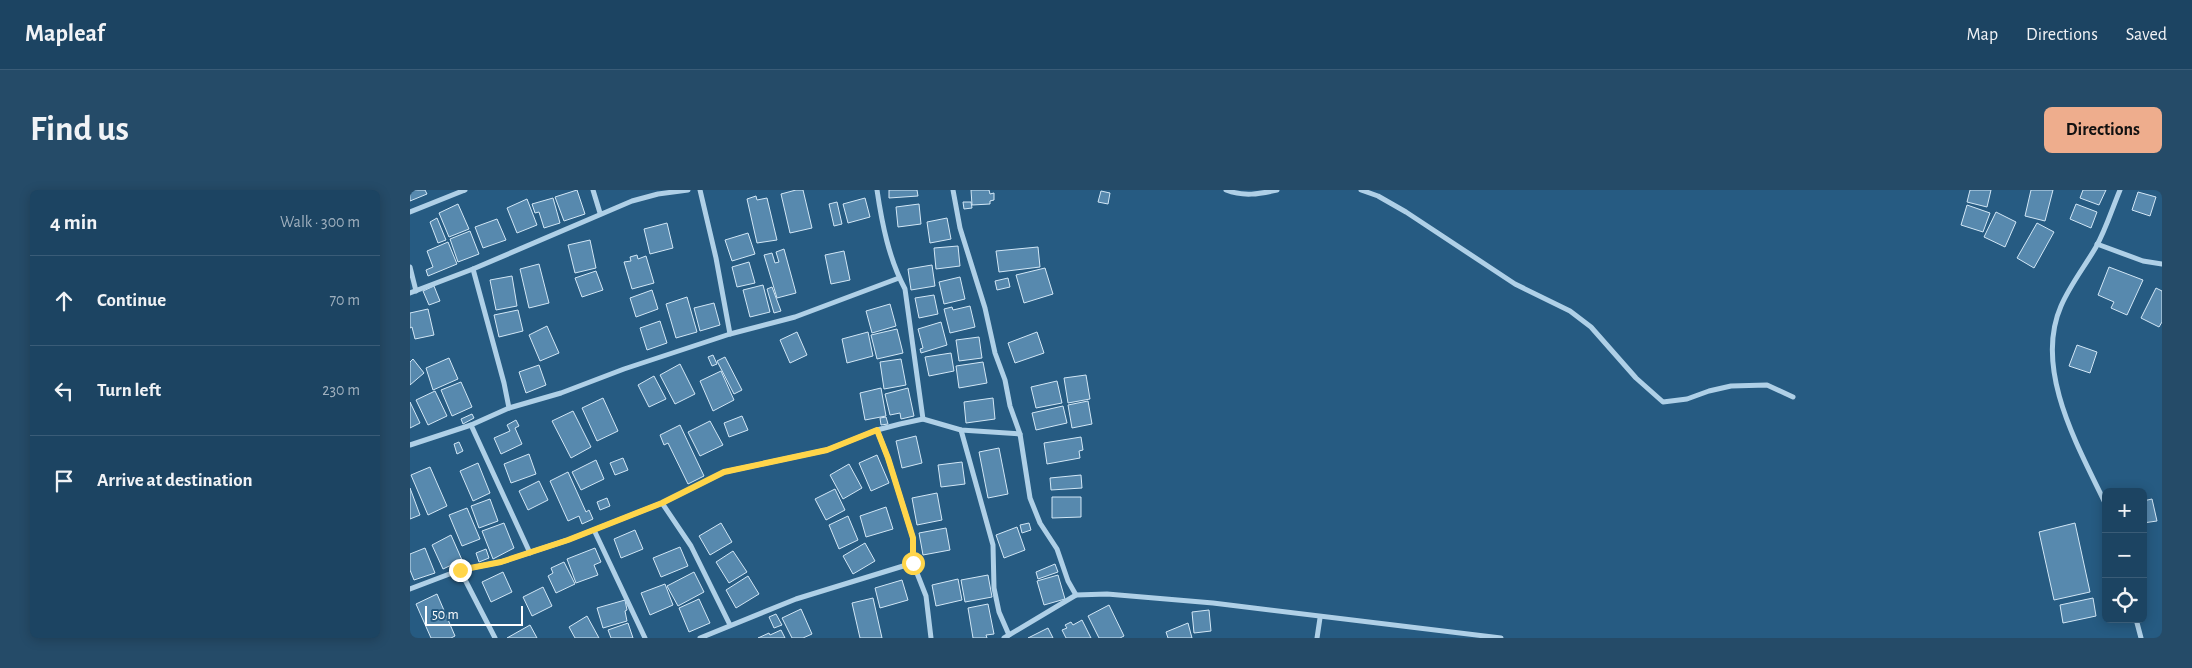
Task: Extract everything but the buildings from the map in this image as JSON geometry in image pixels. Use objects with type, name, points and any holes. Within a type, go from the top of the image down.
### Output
[{"type":"street","points":[[410,212],[465,190]]},
{"type":"street","points":[[594,190],[600,213]]},
{"type":"street","points":[[410,293],[473,269],[600,213],[658,194],[688,190]]},
{"type":"street","points":[[700,190],[716,258],[730,334]]},
{"type":"street","points":[[877,190],[882,221],[899,278],[905,289],[924,419]]},
{"type":"street","points":[[953,190],[960,228],[985,308],[996,353],[1006,380],[1010,406],[1020,434],[1030,498],[1040,523],[1057,549],[1068,581],[1076,595]]},
{"type":"street","points":[[1226,190],[1250,195],[1277,190]]},
{"type":"street","points":[[1361,190],[1378,196],[1406,212],[1515,284],[1570,311],[1591,328],[1636,378],[1663,402],[1687,400],[1709,390],[1731,386],[1767,385],[1793,397]]},
{"type":"street","points":[[2102,497],[2067,423],[2053,364],[2052,340],[2061,306],[2097,244],[2120,190]]},
{"type":"street","points":[[2097,244],[2143,262],[2162,264]]},
{"type":"street","points":[[410,266],[416,291]]},
{"type":"street","points":[[473,269],[509,408]]},
{"type":"street","points":[[410,445],[471,426],[509,408],[561,393],[624,369],[730,334],[795,317],[899,278]]},
{"type":"street","points":[[410,589],[460,570],[501,562],[594,530],[662,503],[724,472],[827,450],[877,430],[924,419],[961,430],[1020,434]]},
{"type":"street","points":[[471,426],[530,553]]},
{"type":"street","points":[[877,430],[888,458],[913,538],[913,563],[926,596],[932,638]]},
{"type":"street","points":[[961,430],[993,545],[994,588],[1007,637],[1076,595],[1107,594],[1212,603],[1320,618],[1501,638]]},
{"type":"street","points":[[662,503],[691,546],[730,626]]},
{"type":"street","points":[[594,530],[645,638]]},
{"type":"street","points":[[700,638],[796,598],[913,563]]},
{"type":"street","points":[[460,570],[495,638]]},
{"type":"street","points":[[1317,638],[1320,618]]},
{"type":"street","points":[[2137,623],[2141,638]]},
{"type":"route","points":[[460,570],[501,562],[568,540],[662,503],[724,472],[827,450],[877,430],[888,458],[913,538],[913,563]]}]
